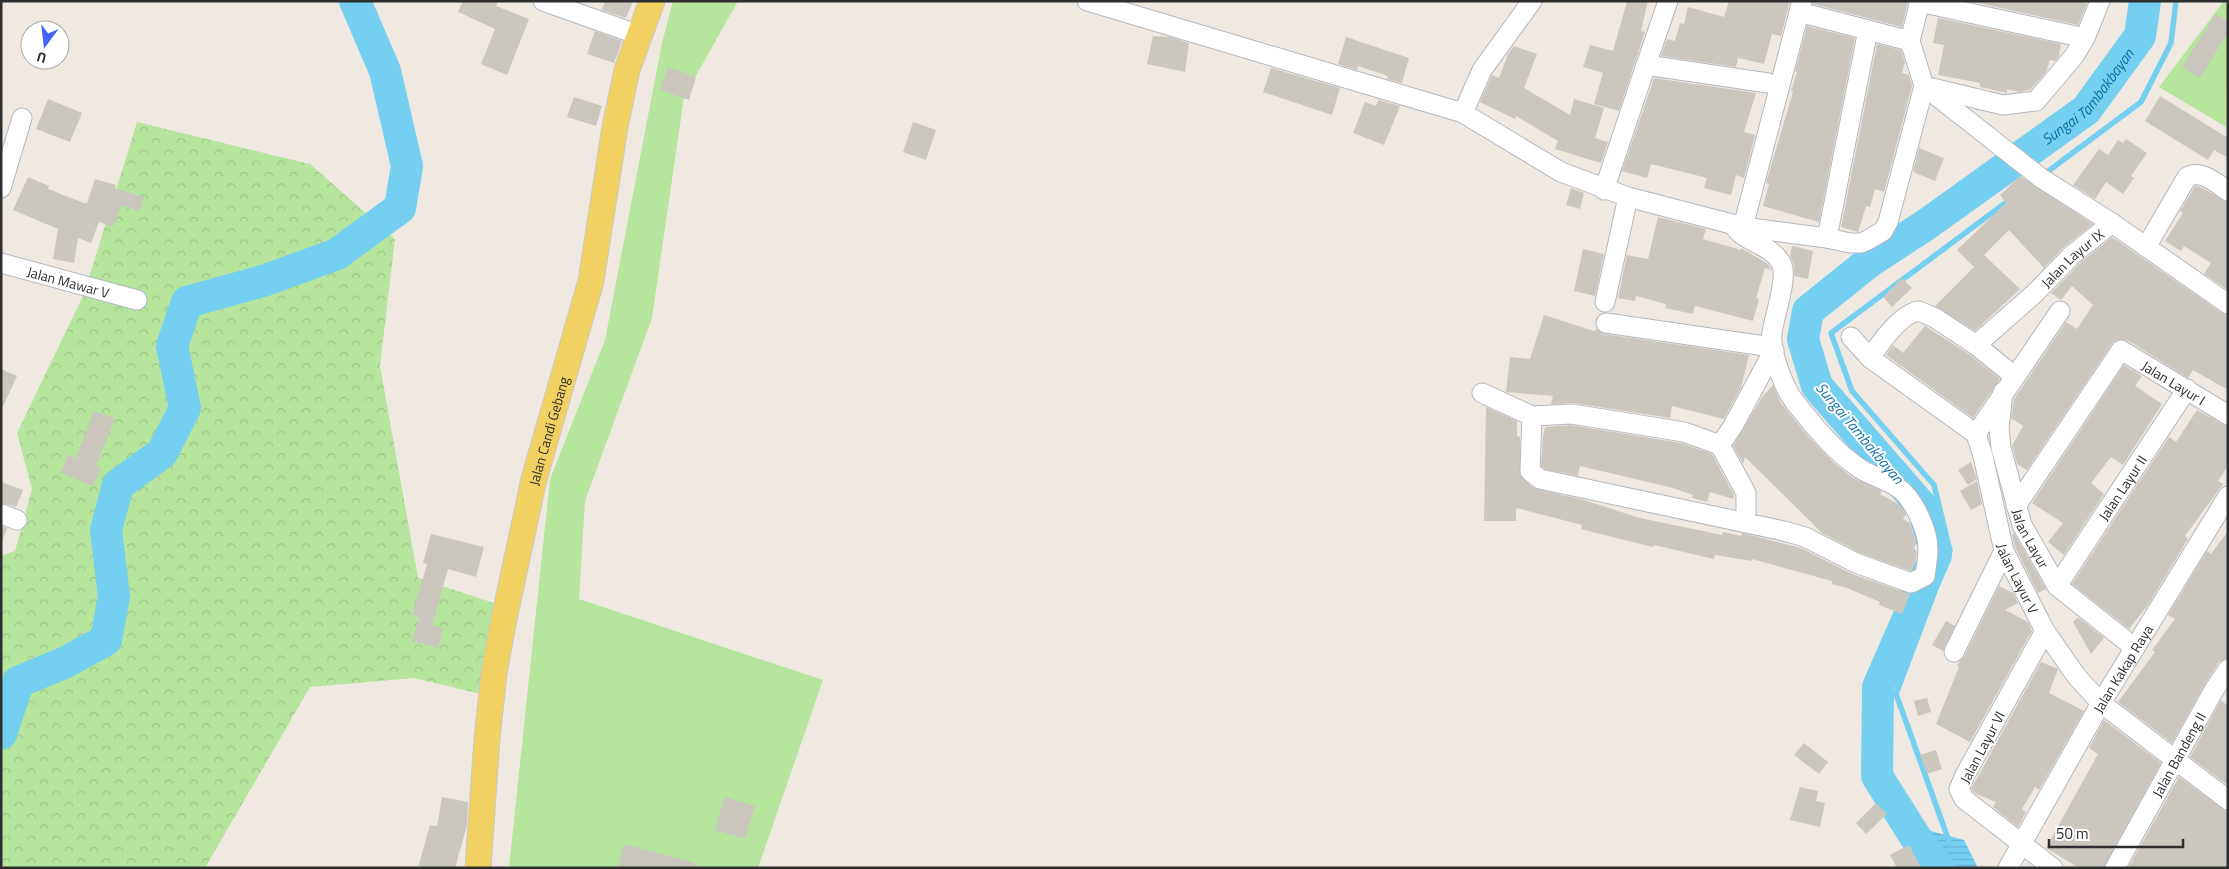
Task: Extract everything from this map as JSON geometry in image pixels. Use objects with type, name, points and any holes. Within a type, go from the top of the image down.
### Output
[{"type":"main road","name":"Jalan Candi Gebang","points":[[478,868],[487,739],[494,673],[504,619],[534,479],[592,281],[615,126],[626,70],[652,1]]},
{"type":"street","points":[[543,1],[638,35]]},
{"type":"street","points":[[1087,1],[1463,113],[1561,172],[1604,190],[1738,225],[1850,243],[1860,243],[1883,230],[1888,222],[1924,86],[1910,41],[1920,2],[2085,38]]},
{"type":"street","points":[[1463,113],[1482,70],[1532,1]]},
{"type":"street","points":[[1604,190],[1668,1]]},
{"type":"street","points":[[1924,86],[2003,105],[2036,101],[2074,56],[2085,38],[2100,1]]},
{"type":"street","points":[[1532,416],[1530,471],[1540,479],[1805,537],[1856,562],[1911,583],[1925,576],[1928,549],[1920,515],[1898,487],[1861,469],[1828,444],[1792,398],[1780,372],[1773,348],[1772,334],[1783,279],[1782,264],[1772,251],[1737,231],[1801,6],[1868,30],[1910,41]]},
{"type":"street","points":[[1827,238],[1868,30]]},
{"type":"street","points":[[1646,65],[1768,83]]},
{"type":"street","points":[[1924,86],[2041,178],[2112,223],[2228,304]]},
{"type":"street","points":[[1,188],[22,118]]},
{"type":"street","points":[[2146,247],[2187,177],[2192,174],[2204,175],[2228,191]]},
{"type":"street","points":[[1606,302],[1628,197]]},
{"type":"street","name":"Jalan Layur IX","points":[[1976,345],[2034,294],[2072,255],[2112,223]]},
{"type":"street","name":"Jalan Mawar V","points":[[1,263],[137,300]]},
{"type":"street","points":[[1852,337],[1870,358],[1976,434],[2060,311]]},
{"type":"street","points":[[1870,358],[1883,338],[1914,312],[1925,312],[1976,345],[2014,376]]},
{"type":"street","points":[[1606,323],[1773,348]]},
{"type":"street","points":[[1720,445],[1733,426],[1773,348]]},
{"type":"street","name":"Jalan Layur I","points":[[2016,506],[2121,350],[2228,415]]},
{"type":"street","name":"Jalan Layur II","points":[[2057,586],[2188,389]]},
{"type":"street","name":"Jalan Layur","points":[[2003,392],[1999,428],[2001,448],[2022,525],[2057,586],[2135,648]]},
{"type":"street","points":[[1482,393],[1532,416],[1572,414],[1684,432],[1720,445],[1746,493],[1746,523]]},
{"type":"street","name":"Jalan Layur V","points":[[1976,434],[1983,456],[2004,552],[2045,631],[2076,677],[2101,703],[2228,800]]},
{"type":"street","name":"Jalan Kakap Raya","points":[[2008,868],[2101,703],[2228,496]]},
{"type":"street","points":[[1954,652],[2004,552]]},
{"type":"street","name":"Jalan Layur VI","points":[[2045,631],[1965,775],[1960,788],[1964,799],[2023,843],[2052,868]]},
{"type":"street","name":"Jalan Bandeng II","points":[[2116,868],[2175,761],[2221,695],[2228,669]]},
{"type":"green space","points":[[673,1],[738,1],[684,97],[652,318],[585,501],[579,599],[823,680],[758,868],[509,868],[550,479],[605,340],[662,43]]},
{"type":"green space","points":[[2224,1],[2228,1],[2226,127],[2159,87]]},
{"type":"green space","points":[[137,122],[310,164],[395,239],[380,366],[418,578],[494,603],[489,696],[414,678],[310,687],[205,868],[1,868],[1,556],[15,551],[32,489],[17,433],[84,294]]},
{"type":"water","points":[[1931,831],[1964,840],[1978,868],[1938,867],[1916,838]]},
{"type":"building","points":[[463,1],[498,1],[496,6],[529,19],[507,75],[481,64],[495,29],[458,12]]},
{"type":"building","points":[[605,1],[633,1],[626,18],[602,10]]},
{"type":"building","points":[[1627,1],[1648,1],[1641,31],[1645,32],[1619,111],[1594,104],[1603,73],[1583,67],[1590,45],[1613,51]]},
{"type":"building","points":[[1729,1],[1790,1],[1781,36],[1772,34],[1764,64],[1738,58],[1736,67],[1661,56],[1667,39],[1675,41],[1680,23],[1684,24],[1688,7],[1724,17]]},
{"type":"building","points":[[1813,1],[1908,2],[1902,27],[1813,4]]},
{"type":"building","points":[[1969,1],[2088,1],[2078,25]]},
{"type":"building","points":[[2216,14],[2228,21],[2228,32],[2200,78],[2182,67]]},
{"type":"building","points":[[1938,18],[2061,44],[2059,57],[2055,61],[2050,60],[2046,72],[2030,90],[2019,92],[2007,89],[2007,93],[1980,87],[1980,83],[1938,75],[1944,45],[1933,43]]},
{"type":"building","points":[[1807,26],[1855,38],[1819,222],[1763,206],[1769,184],[1766,183],[1793,92],[1791,91],[1797,72],[1795,71]]},
{"type":"building","points":[[595,31],[622,41],[614,63],[587,54]]},
{"type":"building","points":[[1153,36],[1170,37],[1189,43],[1185,72],[1147,64]]},
{"type":"building","points":[[1346,37],[1409,58],[1402,83],[1387,79],[1388,76],[1358,66],[1357,70],[1338,64]]},
{"type":"building","points":[[1877,44],[1901,50],[1905,62],[1902,73],[1909,75],[1912,86],[1884,192],[1875,189],[1870,207],[1866,206],[1858,232],[1841,227]]},
{"type":"building","points":[[1514,46],[1537,54],[1524,88],[1570,115],[1574,99],[1604,108],[1595,138],[1608,142],[1601,163],[1555,149],[1558,141],[1516,116],[1515,119],[1480,102],[1492,75],[1499,78],[1508,54]]},
{"type":"building","points":[[668,67],[696,77],[689,100],[660,90]]},
{"type":"building","points":[[1271,68],[1340,88],[1332,115],[1263,92]]},
{"type":"building","points":[[1654,78],[1756,93],[1744,132],[1755,135],[1744,178],[1736,175],[1731,195],[1704,188],[1707,178],[1651,164],[1647,178],[1622,171]]},
{"type":"building","points":[[2160,96],[2228,138],[2228,158],[2214,150],[2208,160],[2145,121]]},
{"type":"building","points":[[574,97],[602,106],[596,126],[567,117]]},
{"type":"building","points":[[48,99],[82,113],[70,142],[36,129]]},
{"type":"building","points":[[1378,100],[1400,106],[1384,145],[1353,133],[1365,102],[1376,106]]},
{"type":"building","points":[[913,122],[936,130],[926,160],[903,152]]},
{"type":"building","points":[[2126,139],[2147,153],[2131,176],[2134,178],[2123,194],[2106,182],[2095,199],[2073,185],[2099,149],[2108,155],[2118,140],[2123,143]]},
{"type":"building","points":[[1919,148],[1944,158],[1935,181],[1913,172]]},
{"type":"building","points":[[2020,176],[2093,224],[2065,246],[2044,268],[2009,230],[1984,255],[2020,289],[1975,331],[1935,306],[1974,267],[1957,250],[2006,203],[2000,195]]},
{"type":"building","points":[[28,177],[49,186],[48,189],[84,203],[87,203],[95,179],[116,185],[115,188],[144,197],[140,211],[121,205],[113,227],[99,222],[91,243],[78,238],[74,263],[53,259],[58,229],[13,210]]},
{"type":"building","points":[[2195,186],[2228,202],[2228,290],[2204,274],[2211,263],[2184,246],[2181,251],[2165,241],[2183,213],[2180,211]]},
{"type":"building","points":[[1571,188],[1584,193],[1580,209],[1566,205]]},
{"type":"building","points":[[1658,217],[1706,229],[1703,239],[1741,250],[1741,248],[1768,264],[1771,270],[1765,268],[1756,298],[1759,299],[1753,321],[1695,306],[1693,314],[1665,308],[1666,304],[1636,296],[1635,301],[1618,298],[1627,255],[1648,259]]},
{"type":"building","points":[[2112,237],[2222,313],[2228,315],[2228,390],[2193,370],[2188,378],[2127,340],[2116,340],[2027,470],[2017,464],[2012,446],[2023,426],[2011,418],[2014,399],[2066,322],[2077,329],[2093,305],[2072,286],[2061,300],[2051,293],[2080,263]]},
{"type":"building","points":[[1792,246],[1813,251],[1808,279],[1794,276],[1794,266],[1790,256]]},
{"type":"building","points":[[1583,249],[1604,254],[1595,296],[1574,291]]},
{"type":"building","points":[[1902,278],[1912,288],[1892,307],[1883,297]]},
{"type":"building","points":[[1544,315],[1594,331],[1597,329],[1604,334],[1749,355],[1741,388],[1724,419],[1672,406],[1670,418],[1574,403],[1551,404],[1553,396],[1506,392],[1510,357],[1530,359]]},
{"type":"building","points":[[1925,326],[1969,354],[2000,379],[1973,418],[1886,355],[1893,345],[1903,353]]},
{"type":"building","points":[[2124,365],[2142,376],[2135,386],[2162,404],[2123,465],[2111,457],[2091,483],[2104,494],[2064,555],[2048,542],[2063,523],[2032,503]]},
{"type":"building","points":[[1,369],[17,376],[1,411]]},
{"type":"building","points":[[1773,385],[1781,403],[1808,436],[1833,462],[1853,478],[1882,491],[1880,494],[1900,505],[1906,514],[1903,519],[1910,523],[1916,543],[1914,549],[1917,551],[1913,569],[1910,571],[1860,553],[1822,533],[1745,457],[1743,464],[1733,446],[1762,397]]},
{"type":"building","points":[[1486,407],[1517,421],[1517,436],[1520,437],[1520,475],[1533,488],[1584,500],[1640,518],[1722,535],[1723,532],[1741,536],[1742,533],[1801,548],[1852,574],[1910,594],[1902,614],[1879,605],[1880,602],[1847,588],[1832,584],[1832,581],[1752,559],[1752,561],[1715,555],[1714,559],[1654,545],[1653,547],[1581,529],[1582,525],[1516,508],[1516,521],[1484,521]]},
{"type":"building","points":[[2197,410],[2228,427],[2228,466],[2218,481],[2223,484],[2185,536],[2188,539],[2148,605],[2129,629],[2072,584],[2169,437],[2176,442]]},
{"type":"building","points":[[94,411],[115,419],[96,466],[101,468],[93,486],[61,473],[68,455],[76,458]]},
{"type":"building","points":[[1571,425],[1681,443],[1712,454],[1734,495],[1733,499],[1710,492],[1707,502],[1692,498],[1693,495],[1673,488],[1580,466],[1578,476],[1545,469],[1541,466],[1545,427]]},
{"type":"building","points":[[1971,462],[1977,479],[1968,485],[1958,470]]},
{"type":"building","points":[[1977,481],[1982,504],[1971,510],[1960,491]]},
{"type":"building","points":[[1,482],[23,490],[16,507],[1,503]]},
{"type":"building","points":[[1,526],[7,528],[2,542],[1,541]]},
{"type":"building","points":[[2228,531],[2228,658],[2219,662],[2172,743],[2118,702],[2155,652],[2152,650],[2175,619],[2168,615],[2207,551],[2211,554]]},
{"type":"building","points":[[2014,533],[2046,589],[2038,593],[2015,547],[2012,534]]},
{"type":"building","points":[[431,534],[484,547],[476,577],[448,569],[432,625],[443,628],[438,648],[412,641],[419,617],[412,615],[427,564],[423,563]]},
{"type":"building","points":[[1999,586],[2013,593],[2018,603],[2005,610],[2028,622],[2032,631],[1970,742],[1936,724],[1959,667],[1957,666],[1964,657]]},
{"type":"building","points":[[2078,617],[2104,638],[2091,654],[2073,622]]},
{"type":"building","points":[[1946,621],[1955,626],[1943,651],[1932,645]]},
{"type":"building","points":[[2041,662],[2058,669],[2049,693],[2084,711],[2039,790],[2035,787],[2022,809],[2026,812],[2018,827],[1993,807],[1996,802],[1976,794],[1971,789]]},
{"type":"building","points":[[1927,698],[1931,712],[1918,716],[1914,701]]},
{"type":"building","points":[[2221,700],[2228,706],[2228,782],[2226,784],[2190,757]]},
{"type":"building","points":[[2104,720],[2161,763],[2104,868],[2079,868],[2046,848],[2098,754],[2089,748]]},
{"type":"building","points":[[1804,743],[1828,762],[1819,774],[1794,755]]},
{"type":"building","points":[[1936,750],[1942,769],[1927,774],[1920,755]]},
{"type":"building","points":[[2179,777],[2228,812],[2228,868],[2128,868]]},
{"type":"building","points":[[1800,787],[1818,791],[1816,801],[1825,803],[1820,827],[1790,820]]},
{"type":"building","points":[[442,797],[468,802],[467,825],[455,868],[418,868],[430,825],[437,826]]},
{"type":"building","points":[[725,797],[755,806],[745,839],[715,830]]},
{"type":"building","points":[[1876,803],[1887,814],[1866,834],[1856,823]]},
{"type":"building","points":[[624,844],[695,863],[695,868],[618,868]]},
{"type":"building","points":[[1909,845],[1921,868],[1897,868],[1890,855]]},
{"type":"waterway","points":[[1,734],[18,682],[66,662],[106,640],[114,596],[106,530],[118,485],[162,453],[185,408],[172,346],[187,302],[266,280],[337,254],[400,208],[407,166],[385,71],[355,1]]},
{"type":"waterway","name":"Sungai Tambakbayan","points":[[1939,868],[1916,838],[1877,776],[1878,687],[1936,555],[1923,508],[1817,386],[1803,339],[1808,311],[1869,262],[1927,224],[2086,110],[2140,36],[2145,1]]},
{"type":"waterway","points":[[2043,175],[2141,102],[2171,43],[2176,1]]},
{"type":"waterway","points":[[1950,844],[1896,694],[1950,551],[1934,485],[1852,391],[1831,333],[2012,198]]}]
